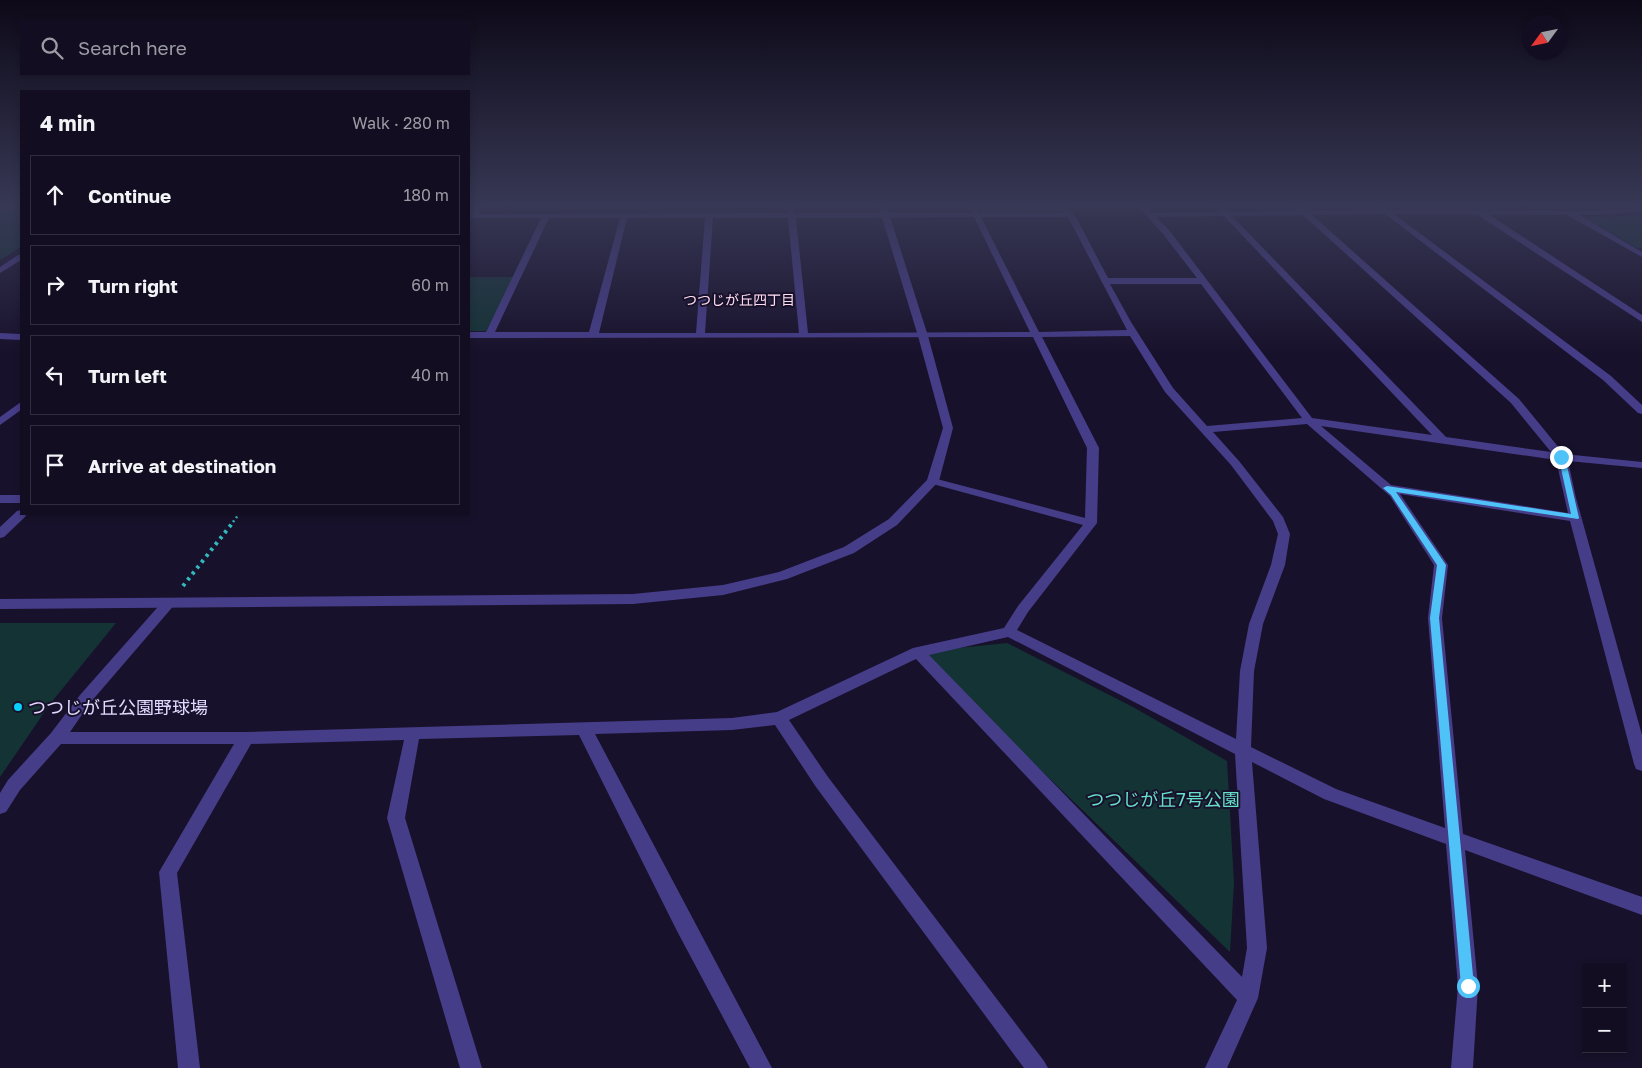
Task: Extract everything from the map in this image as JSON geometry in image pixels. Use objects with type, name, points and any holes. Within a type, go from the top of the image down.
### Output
[{"type":"street","points":[[490,335],[528,254]]},
{"type":"street","points":[[593,336],[614,254]]},
{"type":"street","points":[[700,335],[706,254]]},
{"type":"street","points":[[796,254],[804,335]]},
{"type":"street","points":[[0,604],[633,599],[723,590],[782,576],[849,550],[893,522],[933,481],[948,428],[923,336],[898,254]]},
{"type":"street","points":[[996,254],[1093,448],[1091,523],[1023,609],[1009,632]]},
{"type":"street","points":[[1091,254],[1126,322],[1169,390],[1236,463],[1279,520],[1284,534],[1278,565],[1256,624],[1248,662],[1243,751],[1256,948],[1248,998],[1216,1068]]},
{"type":"street","points":[[1182,254],[1309,421],[1394,494],[1441,565],[1434,618],[1456,838],[1468,986],[1462,1068]]},
{"type":"street","points":[[1266,254],[1442,439]]},
{"type":"street","points":[[1351,254],[1515,401],[1561,457],[1575,518],[1642,764]]},
{"type":"street","points":[[1442,254],[1607,378],[1642,411]]},
{"type":"street","points":[[1543,254],[1642,319]]},
{"type":"street","points":[[0,271],[20,259]]},
{"type":"street","points":[[1105,281],[1203,281]]},
{"type":"street","points":[[470,335],[923,336],[1134,333]]},
{"type":"street","points":[[0,343],[4,337],[20,337]]},
{"type":"street","points":[[0,422],[20,406]]},
{"type":"street","points":[[1204,429],[1309,421],[1561,457],[1642,465]]},
{"type":"street","points":[[933,481],[1091,523]]},
{"type":"street","points":[[1387,488],[1575,518]]},
{"type":"street","points":[[0,499],[20,499]]},
{"type":"street","points":[[0,534],[20,515]]},
{"type":"street","points":[[0,807],[14,786],[57,738],[85,699],[169,603]]},
{"type":"street","points":[[57,738],[246,738],[732,724],[779,718],[918,652],[1009,632],[1330,794],[1642,906]]},
{"type":"street","points":[[918,652],[1248,998]]},
{"type":"street","points":[[779,718],[822,782],[919,909],[1036,1068]]},
{"type":"street","points":[[584,729],[684,925],[761,1068]]},
{"type":"street","points":[[413,732],[396,818],[471,1068]]},
{"type":"street","points":[[189,1068],[168,872],[246,738]]},
{"type":"path","points":[[183,586],[238,515]]},
{"type":"green space","points":[[0,254],[10,254],[0,260]]},
{"type":"green space","points":[[470,277],[515,277],[486,331],[470,331]]},
{"type":"green space","points":[[0,623],[116,623],[50,704],[0,777]]},
{"type":"green space","name":"つつじが丘7号公園","points":[[1007,643],[1133,707],[1227,761],[1234,883],[1230,952],[918,652]]},
{"type":"place","name":"つつじが丘公園野球場","points":[[18,707]]},
{"type":"district","name":"つつじが丘四丁目","points":[[739,299]]},
{"type":"route","points":[[1468,986],[1456,838],[1434,618],[1441,565],[1394,494],[1387,488],[1575,518],[1561,457]]}]
